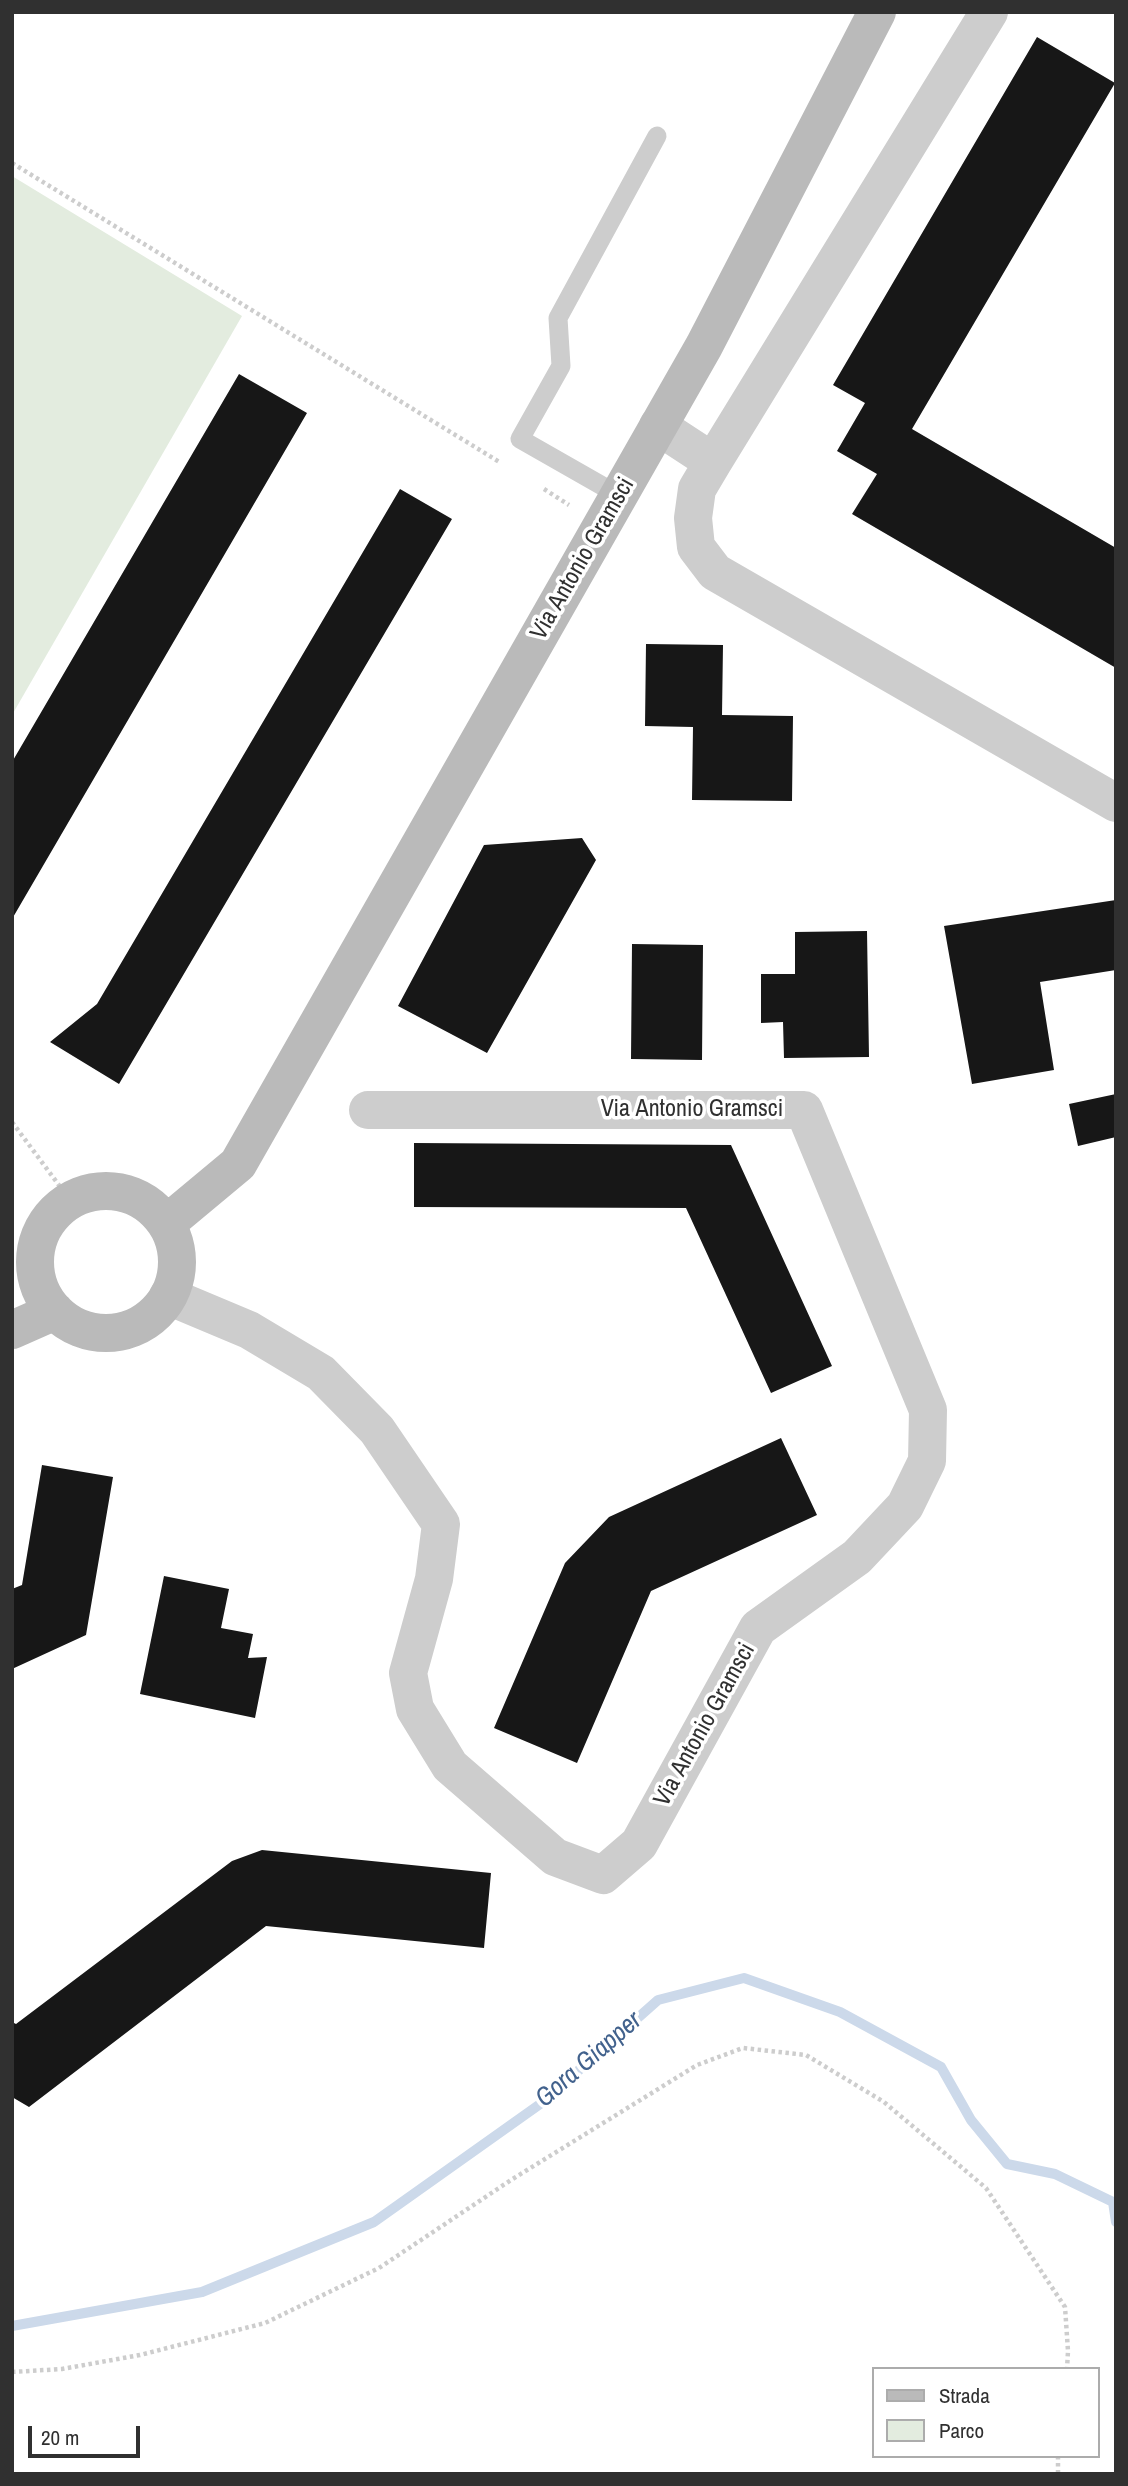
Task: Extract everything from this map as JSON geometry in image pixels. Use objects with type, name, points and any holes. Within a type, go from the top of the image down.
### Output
[{"type":"street","name":"Via Antonio Gramsci","points":[[166,1224],[238,1164],[704,346],[877,12]]},
{"type":"street","points":[[989,12],[697,489],[693,518],[696,547],[715,572],[1116,803]]},
{"type":"street","points":[[658,426],[713,461]]},
{"type":"street","name":"Via Antonio Gramsci","points":[[169,1296],[249,1330],[321,1373],[377,1430],[440,1524],[433,1578],[408,1673],[415,1709],[450,1766],[555,1857],[603,1875],[639,1843],[758,1628],[857,1558],[905,1506],[927,1461],[928,1410],[804,1110],[368,1110]]},
{"type":"street","points":[[118,1192],[135,1197],[150,1206],[166,1224],[177,1256],[175,1279],[169,1296],[154,1315],[143,1323],[110,1333],[75,1326],[55,1311],[38,1285],[35,1273],[36,1249],[45,1225],[55,1211],[70,1200],[88,1193],[118,1192]]},
{"type":"street","points":[[12,1330],[55,1311]]},
{"type":"lane","points":[[611,510],[520,439],[561,366],[558,318],[657,136]]},
{"type":"path","points":[[12,163],[508,467]]},
{"type":"path","points":[[543,489],[611,510]]},
{"type":"path","points":[[12,1122],[70,1200]]},
{"type":"path","points":[[12,2372],[62,2369],[140,2355],[265,2323],[379,2268],[511,2180],[697,2065],[743,2048],[806,2055],[884,2102],[986,2188],[1065,2307],[1067,2367]]},
{"type":"green space","points":[[12,176],[242,316],[12,715]]},
{"type":"building","points":[[1037,37],[1115,83],[912,429],[1116,548],[1116,668],[852,514],[877,474],[837,451],[865,403],[833,385]]},
{"type":"building","points":[[239,374],[307,413],[12,919],[12,762]]},
{"type":"building","points":[[400,489],[452,519],[119,1084],[50,1042],[97,1004]]},
{"type":"building","points":[[646,644],[723,645],[722,715],[793,716],[792,801],[692,800],[693,727],[645,726]]},
{"type":"building","points":[[582,838],[596,860],[487,1053],[398,1006],[484,845]]},
{"type":"building","points":[[1116,900],[1116,970],[1040,982],[1054,1070],[972,1084],[944,926]]},
{"type":"building","points":[[867,931],[869,1057],[784,1058],[783,1022],[761,1023],[761,974],[795,974],[795,932]]},
{"type":"building","points":[[632,944],[703,945],[702,1060],[631,1059]]},
{"type":"building","points":[[1116,1094],[1116,1137],[1078,1146],[1069,1104]]},
{"type":"building","points":[[414,1143],[731,1145],[832,1366],[771,1393],[686,1208],[414,1207]]},
{"type":"building","points":[[781,1438],[817,1515],[651,1591],[577,1763],[494,1728],[565,1563],[609,1517]]},
{"type":"building","points":[[42,1465],[113,1477],[86,1635],[12,1669],[12,1589],[22,1585]]},
{"type":"building","points":[[164,1576],[229,1589],[221,1628],[253,1634],[248,1658],[267,1657],[255,1718],[140,1694]]},
{"type":"building","points":[[262,1850],[491,1873],[484,1948],[266,1926],[29,2107],[12,2097],[12,2022],[16,2024],[232,1861]]},
{"type":"waterway","name":"Gora Giapper","points":[[12,2326],[202,2292],[374,2222],[543,2102],[658,2000],[744,1978],[840,2012],[941,2067],[971,2120],[1007,2164],[1055,2174],[1113,2202],[1116,2222]]}]
